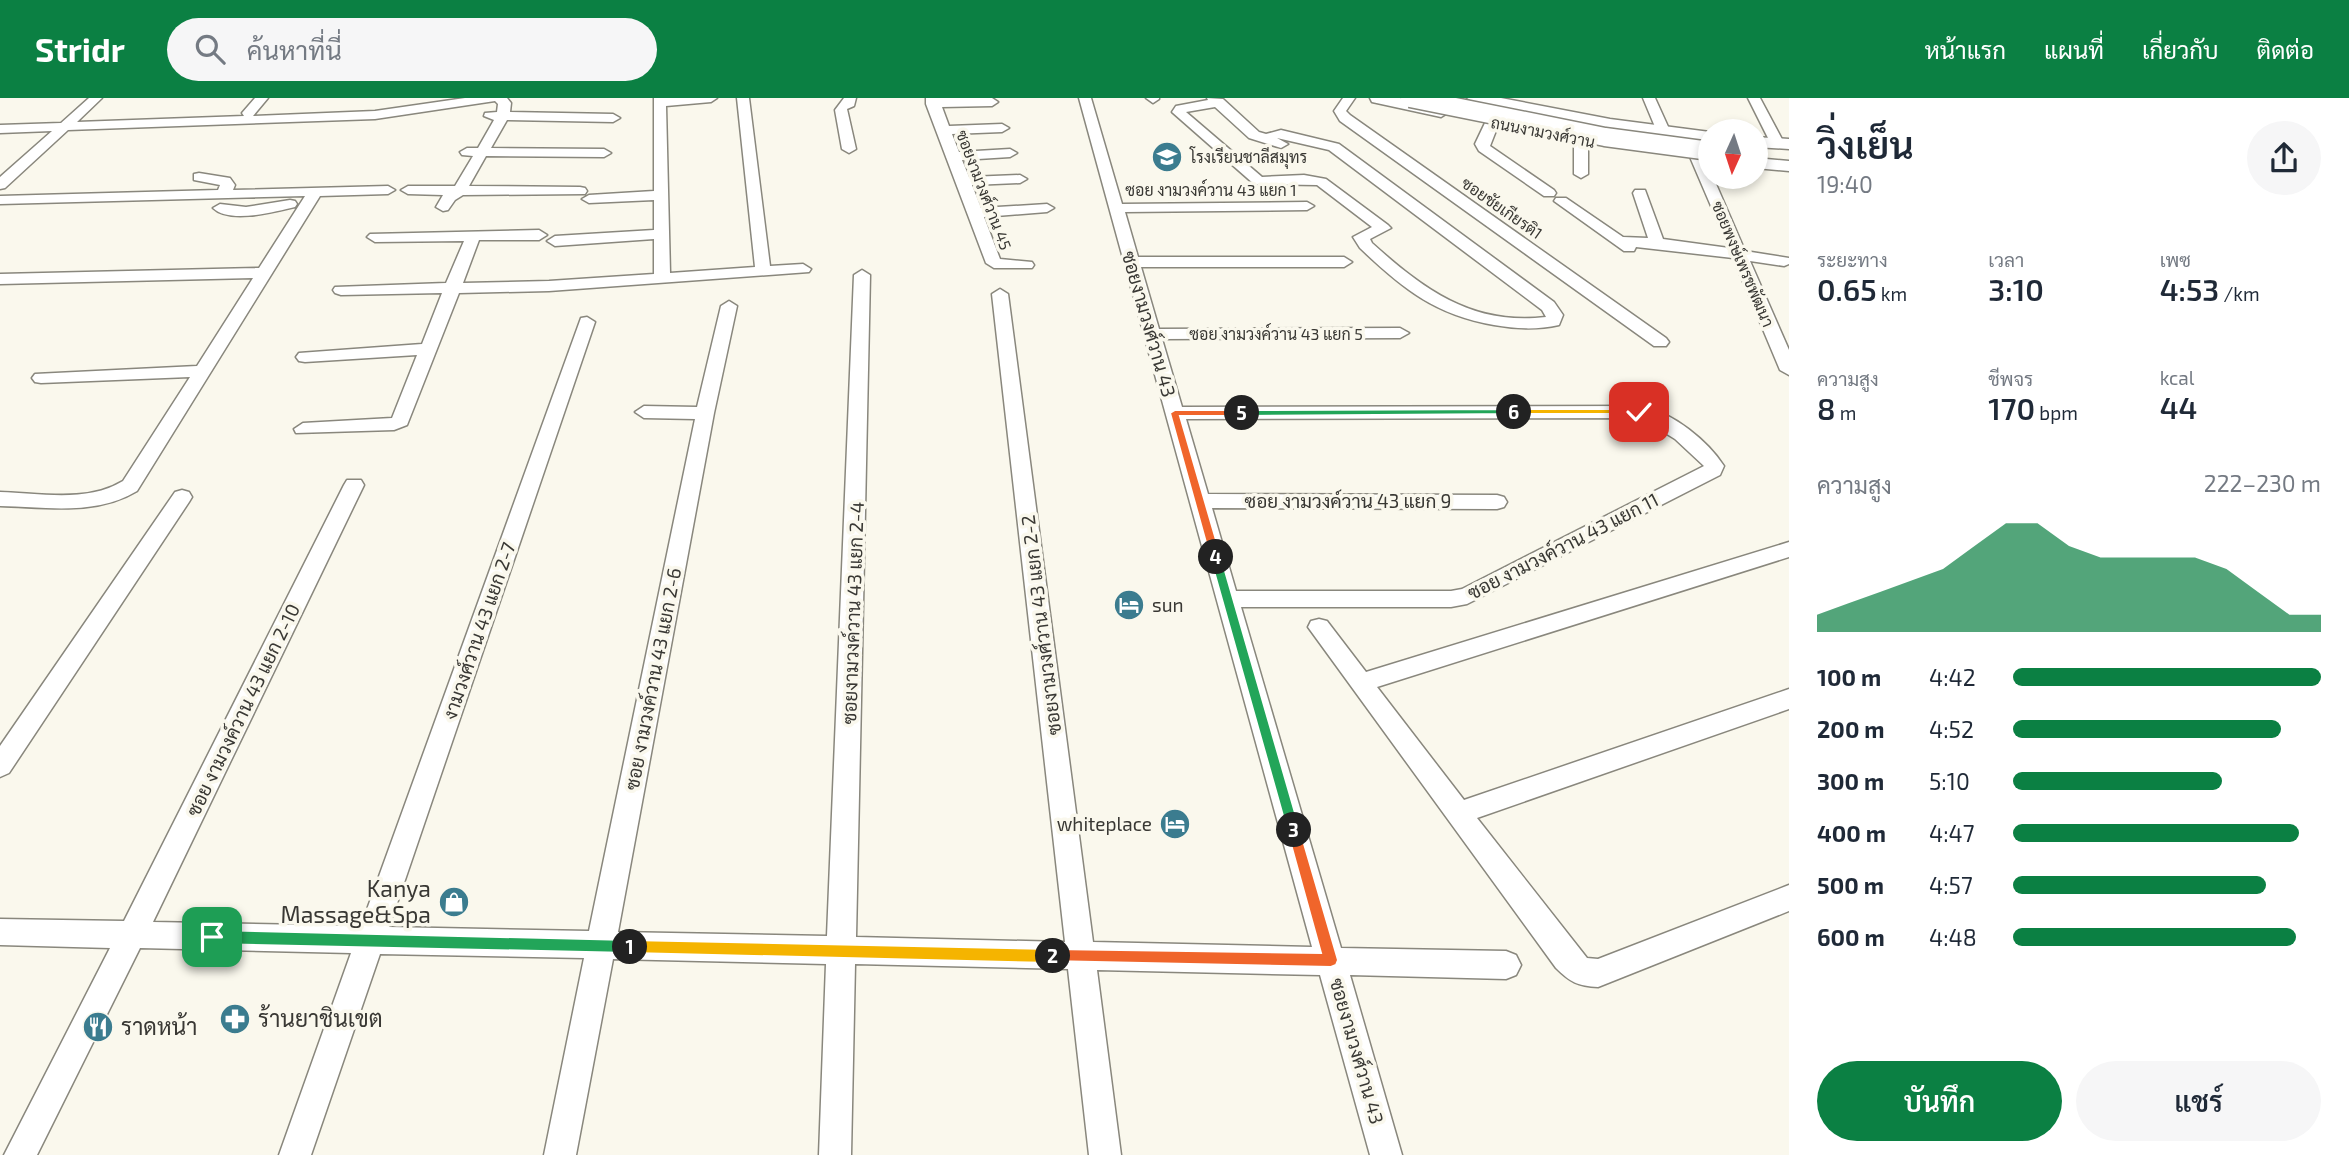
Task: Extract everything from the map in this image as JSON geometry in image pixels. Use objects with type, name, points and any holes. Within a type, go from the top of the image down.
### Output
[{"type":"main road","name":"ถนนงามวงศ์วาน","points":[[1378,98],[1581,140],[1698,154]]},
{"type":"main road","name":"ถนนงามวงศ์วาน","points":[[1410,98],[1698,154]]},
{"type":"main road","name":"ถนนงามวงศ์วาน","points":[[1440,98],[1557,121],[1698,141]]},
{"type":"main road","name":"ถนนงามวงศ์วาน","points":[[1475,98],[1610,124],[1698,135]]},
{"type":"main road","points":[[1610,124],[1629,130],[1637,136],[1637,143],[1622,147]]},
{"type":"main road","points":[[1768,157],[1789,159]]},
{"type":"main road","points":[[1768,164],[1789,166]]},
{"type":"street","points":[[1,184],[96,98]]},
{"type":"street","points":[[248,113],[262,98]]},
{"type":"street","points":[[449,196],[467,152],[487,116],[492,98]]},
{"type":"street","points":[[0,129],[375,115],[492,98],[505,103],[503,116],[482,152],[449,196]]},
{"type":"street","points":[[662,278],[660,100],[711,98]]},
{"type":"street","points":[[743,98],[763,271]]},
{"type":"street","points":[[849,149],[841,107],[849,103],[850,98]]},
{"type":"street","name":"ซอยงามวงศ์วาน 43","points":[[1084,98],[1386,1155]]},
{"type":"street","name":"ซอยชัยเกียรติ1","points":[[1349,98],[1340,111],[1345,118],[1660,342]]},
{"type":"street","points":[[1649,98],[1663,131]]},
{"type":"street","points":[[1754,98],[1785,146]]},
{"type":"street","points":[[1216,100],[1254,135],[1285,144],[1294,139],[1322,141],[1341,152],[1548,306],[1555,315],[1553,321],[1528,326],[1456,311],[1439,304],[1365,245],[1361,237],[1383,228],[1325,184],[1304,178],[1259,181],[1178,112],[1216,100]]},
{"type":"street","points":[[932,101],[992,102]]},
{"type":"street","name":"ซอยงามวงศ์วาน 45","points":[[932,101],[994,263],[1026,265]]},
{"type":"street","points":[[487,116],[613,118]]},
{"type":"street","points":[[1492,123],[1482,144],[1488,152],[1624,245],[1657,243],[1784,261]]},
{"type":"street","points":[[943,130],[1002,128]]},
{"type":"street","points":[[1581,140],[1581,174]]},
{"type":"street","points":[[467,152],[604,153]]},
{"type":"street","points":[[953,156],[1010,153]]},
{"type":"street","points":[[199,177],[226,181],[228,185],[222,201]]},
{"type":"street","points":[[962,181],[1020,179]]},
{"type":"street","name":"ซอยพงษ์เพรชพัฒนา","points":[[1717,189],[1739,254],[1789,370]]},
{"type":"street","points":[[222,201],[230,212],[248,211],[311,197],[388,190]]},
{"type":"street","points":[[408,190],[449,196],[660,195]]},
{"type":"street","points":[[1640,193],[1657,243]]},
{"type":"street","points":[[1581,214],[1585,208],[1586,196]]},
{"type":"street","points":[[3,502],[100,499],[125,491],[311,197]]},
{"type":"street","points":[[0,200],[222,201]]},
{"type":"street","name":"ซอย งามวงค์วาน 43 แยก 1","points":[[1116,208],[1307,206]]},
{"type":"street","points":[[975,213],[1047,208]]},
{"type":"street","points":[[555,241],[661,234]]},
{"type":"street","points":[[375,237],[539,235]]},
{"type":"street","points":[[303,429],[398,422],[474,236]]},
{"type":"street","points":[[1131,262],[1345,262]]},
{"type":"street","points":[[341,290],[452,289],[803,269]]},
{"type":"street","points":[[0,279],[262,273]]},
{"type":"street","name":"ซอยงามวงค์วาน 43 แยก 2-4","points":[[835,1155],[863,275]]},
{"type":"street","name":"ซอยงามวงศ์วาน 43 แยก 2-2","points":[[1000,294],[1105,1155]]},
{"type":"street","name":"ซอย งามวงค์วาน 43 แยก 2-6","points":[[561,1155],[705,412],[729,306]]},
{"type":"street","name":"งามวงศ์วาน 43 แยก 2-7","points":[[295,1155],[587,322]]},
{"type":"street","name":"ซอย งามวงค์วาน 43 แยก 5","points":[[1152,334],[1400,333]]},
{"type":"street","points":[[305,357],[428,349]]},
{"type":"street","points":[[41,378],[203,371]]},
{"type":"street","points":[[644,412],[705,412]]},
{"type":"street","name":"ซอย งามวงค์วาน 43 แยก 11","points":[[1175,413],[1639,412],[1652,414],[1710,460],[1713,470],[1467,596],[1451,599],[1228,599]]},
{"type":"street","name":"ซอย งามวงค์วาน 43 แยก 2-10","points":[[20,1155],[354,485]]},
{"type":"street","points":[[0,766],[181,497]]},
{"type":"street","name":"ซอย งามวงค์วาน 43 แยก 9","points":[[1200,501],[1497,502]]},
{"type":"street","points":[[1360,682],[1789,549]]},
{"type":"street","points":[[1319,627],[1566,958],[1580,972],[1598,973],[1789,898]]},
{"type":"street","points":[[1460,813],[1789,699]]},
{"type":"street","points":[[0,932],[1506,965]]},
{"type":"place","name":"โรงเรียนชาลีสมุทร","points":[[1167,157]]},
{"type":"place","name":"sun","points":[[1129,605]]},
{"type":"place","name":"whiteplace","points":[[1175,824]]},
{"type":"place","name":"Kanya Massage&Spa","points":[[454,902]]},
{"type":"place","name":"ร้านยาชินเขต","points":[[235,1019]]},
{"type":"place","name":"ราดหน้า","points":[[98,1027]]},
{"type":"route","points":[[212,937],[1331,960],[1175,413],[1639,412]]}]
